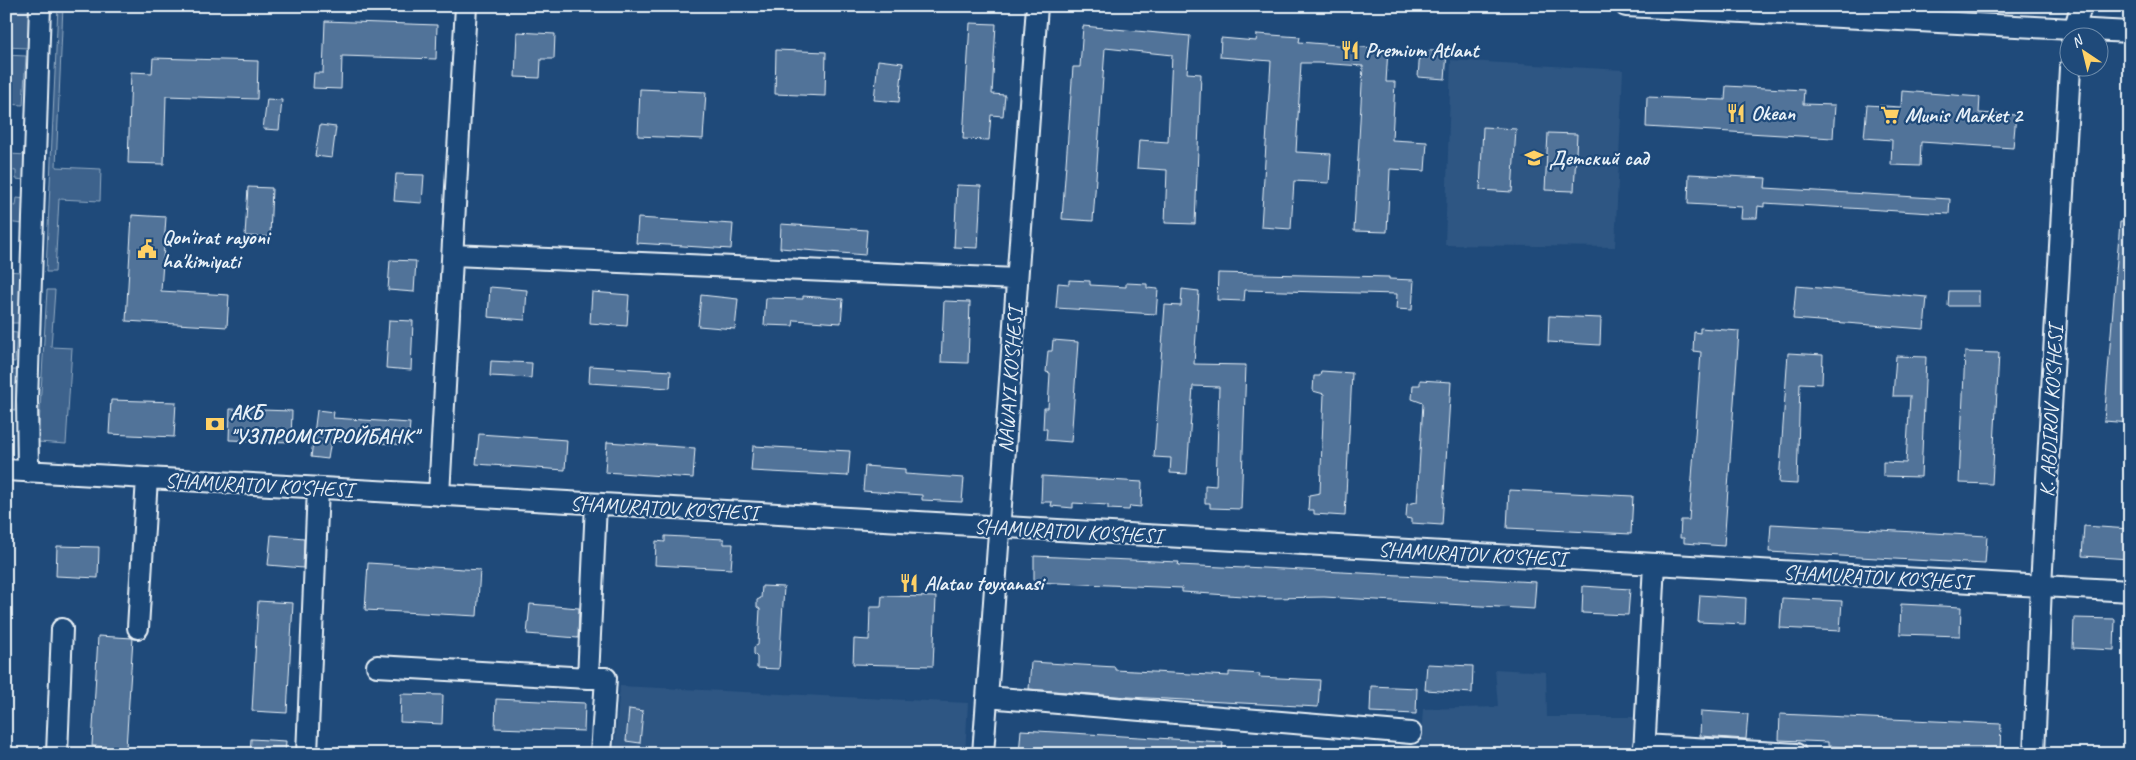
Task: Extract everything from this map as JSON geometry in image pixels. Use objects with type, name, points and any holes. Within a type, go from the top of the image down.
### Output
[{"type":"street","points":[[28,472],[27,400],[40,6]]},
{"type":"street","points":[[439,495],[466,6]]},
{"type":"street","name":"NAWAYI KO'SHESI","points":[[983,754],[1037,6]]},
{"type":"street","points":[[1626,6],[2058,33]]},
{"type":"street","points":[[2075,28],[2081,6]]},
{"type":"street","points":[[2108,33],[2130,32]]},
{"type":"street","name":"K. ABDIROV KO'SHESI","points":[[2034,754],[2041,586],[2069,78]]},
{"type":"street","points":[[453,255],[1017,279]]},
{"type":"street","name":"SHAMURATOV KO'SHESI","points":[[6,470],[2130,591]]},
{"type":"street","points":[[138,628],[147,478]]},
{"type":"street","points":[[307,754],[318,488]]},
{"type":"street","points":[[588,678],[596,504]]},
{"type":"street","points":[[1654,564],[1644,749],[1796,754]]},
{"type":"street","points":[[57,754],[62,629]]},
{"type":"street","points":[[377,666],[606,678],[601,754]]},
{"type":"street","points":[[987,697],[1411,733]]},
{"type":"shaded area","points":[[6,6],[30,6],[28,48],[6,47]]},
{"type":"shaded area","points":[[58,6],[63,6],[56,167],[101,169],[100,201],[59,199],[55,272],[46,272]]},
{"type":"shaded area","points":[[6,55],[26,56],[23,105],[6,104]]},
{"type":"shaded area","name":"Детский сад","points":[[1451,60],[1623,70],[1615,247],[1445,245]]},
{"type":"shaded area","points":[[9,154],[27,155],[24,180],[16,179],[16,171],[7,170]]},
{"type":"shaded area","points":[[17,198],[25,199],[23,224],[6,222],[6,205],[16,206]]},
{"type":"shaded area","points":[[6,271],[21,272],[19,323],[6,323]]},
{"type":"shaded area","points":[[47,290],[55,290],[51,347],[72,348],[66,444],[38,442]]},
{"type":"shaded area","points":[[6,332],[17,333],[15,362],[6,361]]},
{"type":"shaded area","points":[[6,370],[17,370],[15,410],[6,409]]},
{"type":"shaded area","points":[[1495,669],[1546,672],[1547,717],[1637,717],[1636,754],[1420,754],[1423,709],[1498,707]]},
{"type":"shaded area","points":[[620,686],[968,703],[965,754],[614,754]]},
{"type":"building","points":[[325,21],[437,25],[436,59],[342,56],[341,89],[313,88],[314,73],[323,73]]},
{"type":"building","points":[[970,23],[996,24],[992,94],[1005,95],[1003,116],[991,115],[989,140],[963,139]]},
{"type":"building","points":[[1083,26],[1190,36],[1187,73],[1201,74],[1195,224],[1165,223],[1167,170],[1137,168],[1139,140],[1168,142],[1172,55],[1105,48],[1093,221],[1062,219],[1073,67],[1080,67]]},
{"type":"building","points":[[517,32],[555,34],[554,59],[541,59],[540,78],[515,77]]},
{"type":"building","points":[[1257,34],[1300,37],[1299,42],[1388,49],[1386,82],[1395,82],[1392,140],[1427,142],[1425,171],[1390,169],[1387,232],[1354,231],[1363,66],[1318,63],[1301,63],[1296,152],[1331,154],[1329,183],[1294,181],[1291,229],[1261,227],[1271,61],[1220,57],[1221,38],[1256,41]]},
{"type":"building","points":[[776,50],[826,52],[825,96],[775,94]]},
{"type":"building","points":[[1420,50],[1447,52],[1445,79],[1418,77]]},
{"type":"building","points":[[153,58],[258,61],[257,99],[166,96],[164,164],[128,163],[131,72],[152,73]]},
{"type":"building","points":[[878,60],[903,63],[899,102],[874,100]]},
{"type":"building","points":[[1726,86],[1804,90],[1803,104],[1835,105],[1833,138],[1646,127],[1647,97],[1725,100]]},
{"type":"building","points":[[640,89],[706,92],[703,139],[638,136]]},
{"type":"building","points":[[1902,91],[1980,97],[1979,113],[2016,115],[2013,148],[1921,142],[1920,166],[1891,165],[1892,140],[1864,138],[1867,105],[1901,107]]},
{"type":"building","points":[[267,99],[282,100],[279,130],[263,129]]},
{"type":"building","points":[[320,125],[336,127],[332,158],[315,156]]},
{"type":"building","points":[[1483,127],[1516,129],[1512,192],[1480,190]]},
{"type":"building","points":[[1548,133],[1577,134],[1574,191],[1545,190]]},
{"type":"building","points":[[396,174],[424,175],[422,203],[394,201]]},
{"type":"building","points":[[1689,174],[1766,178],[1765,188],[1950,199],[1949,214],[1764,203],[1764,207],[1758,206],[1757,218],[1741,218],[1742,207],[1688,204]]},
{"type":"building","points":[[957,185],[981,186],[978,248],[954,247]]},
{"type":"building","points":[[248,187],[272,188],[270,237],[245,236]]},
{"type":"building","name":"Qon'irat rayoni ha'kimiyati","points":[[132,215],[166,217],[161,291],[229,295],[227,327],[126,321]]},
{"type":"building","points":[[638,218],[733,224],[731,249],[636,243]]},
{"type":"building","points":[[2120,222],[2130,222],[2130,423],[2104,421]]},
{"type":"building","points":[[781,224],[867,230],[865,255],[780,248]]},
{"type":"building","points":[[390,260],[416,261],[414,292],[388,290]]},
{"type":"building","points":[[1218,273],[1389,277],[1389,279],[1414,280],[1412,310],[1396,309],[1397,294],[1245,290],[1244,301],[1217,300]]},
{"type":"building","points":[[1069,280],[1090,281],[1090,285],[1126,287],[1126,283],[1147,284],[1147,288],[1158,289],[1156,314],[1056,308],[1058,283],[1069,284]]},
{"type":"building","points":[[1796,286],[1927,297],[1924,329],[1793,319]]},
{"type":"building","points":[[490,287],[527,290],[525,320],[488,317]]},
{"type":"building","points":[[1182,289],[1199,291],[1194,364],[1246,365],[1241,509],[1210,508],[1210,503],[1205,503],[1205,485],[1216,486],[1219,387],[1193,386],[1187,474],[1170,473],[1171,458],[1154,457],[1165,305],[1181,306]]},
{"type":"building","points":[[1949,291],[1979,291],[1979,306],[1948,306]]},
{"type":"building","points":[[592,292],[629,295],[627,326],[590,323]]},
{"type":"building","points":[[701,295],[738,299],[735,329],[698,326]]},
{"type":"building","points":[[803,296],[843,299],[841,323],[794,320],[793,326],[764,325],[766,298],[803,299]]},
{"type":"building","points":[[944,301],[970,302],[968,363],[941,362]]},
{"type":"building","points":[[1549,316],[1601,318],[1600,345],[1548,342]]},
{"type":"building","points":[[389,320],[413,321],[411,370],[386,368]]},
{"type":"building","points":[[1700,328],[1739,331],[1724,546],[1684,543],[1684,538],[1680,538],[1681,520],[1689,520],[1701,352],[1693,351],[1694,332],[1700,333]]},
{"type":"building","points":[[1053,340],[1078,342],[1071,442],[1046,440],[1047,429],[1043,429],[1044,408],[1048,408],[1050,373],[1046,372],[1048,351],[1052,351]]},
{"type":"building","points":[[1965,352],[1999,353],[1992,484],[1959,483]]},
{"type":"building","points":[[1788,353],[1823,355],[1822,384],[1800,383],[1797,484],[1779,483]]},
{"type":"building","points":[[1896,356],[1926,357],[1921,477],[1883,476],[1883,462],[1906,463],[1910,396],[1893,396]]},
{"type":"building","points":[[491,361],[532,363],[531,378],[490,376]]},
{"type":"building","points":[[590,366],[671,371],[670,388],[589,383]]},
{"type":"building","points":[[1321,371],[1352,373],[1345,516],[1314,514],[1314,510],[1308,510],[1309,495],[1320,493],[1324,394],[1313,391],[1314,376],[1320,376]]},
{"type":"building","points":[[1420,380],[1451,382],[1442,525],[1411,523],[1411,519],[1406,518],[1407,504],[1417,502],[1423,403],[1412,399],[1413,385],[1420,385]]},
{"type":"building","points":[[111,400],[176,402],[174,437],[109,434]]},
{"type":"building","points":[[230,409],[292,411],[291,442],[229,440]]},
{"type":"building","points":[[317,410],[334,412],[333,418],[410,423],[408,445],[331,440],[328,459],[311,457]]},
{"type":"building","points":[[479,434],[567,440],[565,470],[476,464]]},
{"type":"building","points":[[607,442],[695,448],[693,478],[605,472]]},
{"type":"building","points":[[753,446],[850,451],[848,476],[751,471]]},
{"type":"building","points":[[865,466],[905,469],[905,474],[964,478],[962,502],[922,500],[922,495],[863,491]]},
{"type":"building","points":[[1042,476],[1142,482],[1141,507],[1130,506],[1129,510],[1108,509],[1108,505],[1073,503],[1073,508],[1051,506],[1052,502],[1041,502]]},
{"type":"building","points":[[1509,490],[1633,496],[1631,534],[1507,528]]},
{"type":"building","points":[[1771,524],[1987,536],[1985,564],[1769,552]]},
{"type":"building","points":[[2084,526],[2130,529],[2130,559],[2082,556]]},
{"type":"building","points":[[271,535],[304,538],[303,568],[268,565]]},
{"type":"building","points":[[665,536],[724,539],[724,544],[733,544],[731,569],[655,565],[656,541],[665,542]]},
{"type":"building","points":[[57,546],[99,547],[98,578],[56,576]]},
{"type":"building","points":[[1034,556],[1179,562],[1178,565],[1536,582],[1534,609],[1324,597],[1273,598],[1182,592],[1182,588],[1034,582]]},
{"type":"building","points":[[368,563],[480,570],[477,616],[365,610]]},
{"type":"building","points":[[762,586],[784,587],[779,669],[757,668],[757,657],[754,654],[754,647],[758,645],[760,609],[757,607],[757,600],[761,598]]},
{"type":"building","points":[[1583,586],[1630,589],[1628,615],[1582,613]]},
{"type":"building","points":[[1700,595],[1746,598],[1745,624],[1698,622]]},
{"type":"building","points":[[882,596],[936,597],[933,666],[853,664],[854,639],[869,640],[870,607],[881,607]]},
{"type":"building","points":[[1782,598],[1842,601],[1840,631],[1780,628]]},
{"type":"building","points":[[258,601],[293,603],[287,713],[252,711]]},
{"type":"building","points":[[530,604],[579,608],[578,638],[527,634]]},
{"type":"building","points":[[1901,604],[1961,607],[1960,636],[1900,634]]},
{"type":"building","points":[[2074,618],[2115,619],[2114,650],[2073,648]]},
{"type":"building","points":[[98,636],[133,638],[126,748],[92,746]]},
{"type":"building","points":[[1031,662],[1115,667],[1115,670],[1229,676],[1229,672],[1260,674],[1259,677],[1320,680],[1318,707],[1128,697],[1029,689]]},
{"type":"building","points":[[1427,664],[1473,666],[1472,693],[1425,690]]},
{"type":"building","points":[[1371,686],[1417,688],[1416,714],[1370,712]]},
{"type":"building","points":[[401,694],[443,695],[442,724],[400,722]]},
{"type":"building","points":[[496,699],[585,703],[584,731],[495,728]]},
{"type":"building","points":[[629,709],[643,711],[640,743],[626,741]]},
{"type":"building","points":[[1701,711],[1748,714],[1746,739],[1700,736]]},
{"type":"building","points":[[1780,714],[2001,724],[2000,754],[1828,746],[1828,742],[1779,740]]},
{"type":"building","points":[[1021,730],[1223,742],[1222,754],[1019,754]]},
{"type":"building","points":[[251,739],[286,741],[285,754],[250,754]]},
{"type":"place","name":"Premium Atlant","points":[[1350,50]]},
{"type":"place","name":"Okean","points":[[1736,113]]},
{"type":"place","name":"Munis Market 2","points":[[1890,115]]},
{"type":"place","name":"Детский сад","points":[[1534,158]]},
{"type":"place","name":"Qon'irat rayoni ha'kimiyati","points":[[147,249]]},
{"type":"place","name":"АКБ \"УЗПРОМСТРОЙБАНК\"","points":[[215,424]]},
{"type":"place","name":"Alatau toyxanasi","points":[[909,583]]}]
